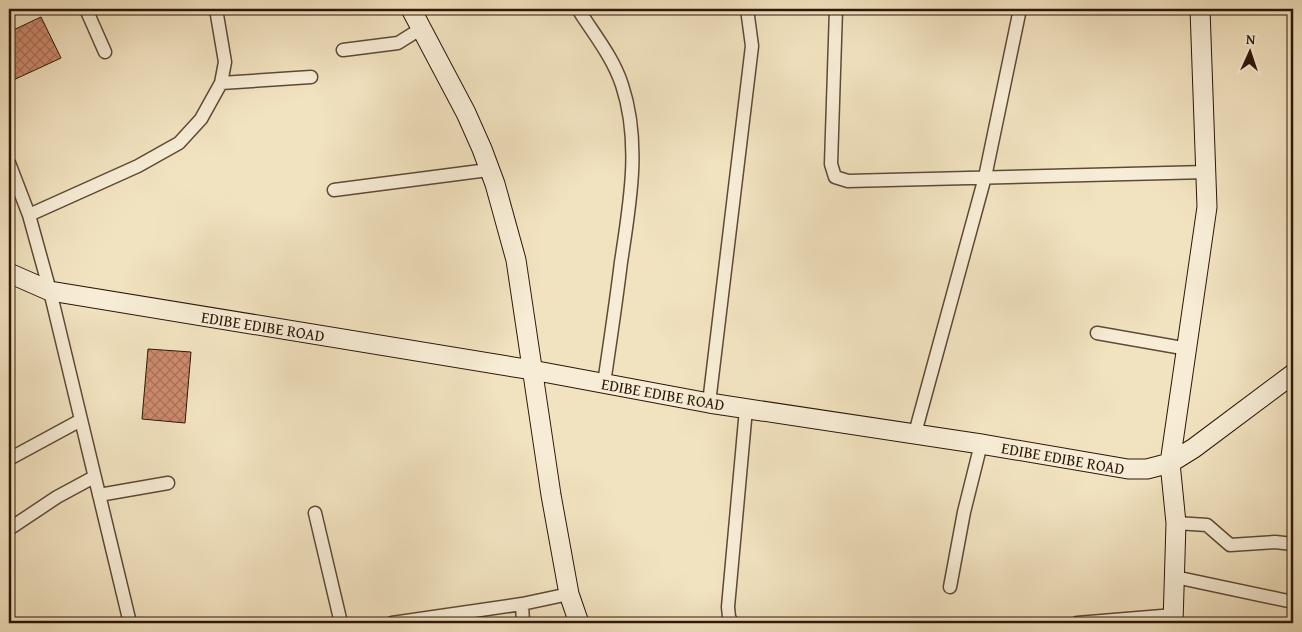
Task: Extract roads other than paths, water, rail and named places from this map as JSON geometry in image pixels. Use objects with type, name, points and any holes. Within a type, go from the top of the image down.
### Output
[{"type":"main road","points":[[1173,619],[1176,522],[1170,463],[1188,349],[1207,207],[1200,9]]},
{"type":"main road","points":[[414,10],[466,113],[495,184],[516,260],[569,594],[579,623]]},
{"type":"main road","name":"EDIBE EDIBE ROAD","points":[[9,273],[50,291],[532,370],[709,403],[915,433],[1128,469],[1147,469],[1170,463],[1194,448],[1293,374]]},
{"type":"street","points":[[86,9],[105,52]]},
{"type":"street","points":[[29,215],[138,166],[179,143],[201,119],[221,83],[225,62],[216,9]]},
{"type":"street","points":[[578,9],[605,51],[621,82],[627,103],[632,143],[631,193],[604,383]]},
{"type":"street","points":[[709,403],[752,46],[747,9]]},
{"type":"street","points":[[836,9],[831,164],[835,177],[848,181],[1207,172]]},
{"type":"street","points":[[915,433],[985,177],[1020,9]]},
{"type":"street","points":[[343,50],[398,43],[422,28]]},
{"type":"street","points":[[221,83],[311,77]]},
{"type":"street","points":[[9,163],[29,215],[50,291],[130,623]]},
{"type":"street","points":[[334,190],[488,170]]},
{"type":"street","points":[[1096,333],[1188,349]]},
{"type":"street","points":[[732,623],[728,608],[746,409]]},
{"type":"street","points":[[9,458],[81,420]]},
{"type":"street","points":[[950,587],[964,512],[982,444]]},
{"type":"street","points":[[9,529],[57,497],[94,477]]},
{"type":"street","points":[[99,495],[168,483]]},
{"type":"street","points":[[315,513],[341,623]]},
{"type":"street","points":[[1176,522],[1207,525],[1225,542],[1235,546],[1270,542],[1293,544]]},
{"type":"street","points":[[1175,577],[1293,602]]},
{"type":"street","points":[[392,623],[522,604],[569,594]]},
{"type":"street","points":[[522,604],[523,623]]},
{"type":"street","points":[[1077,623],[1173,619]]}]
